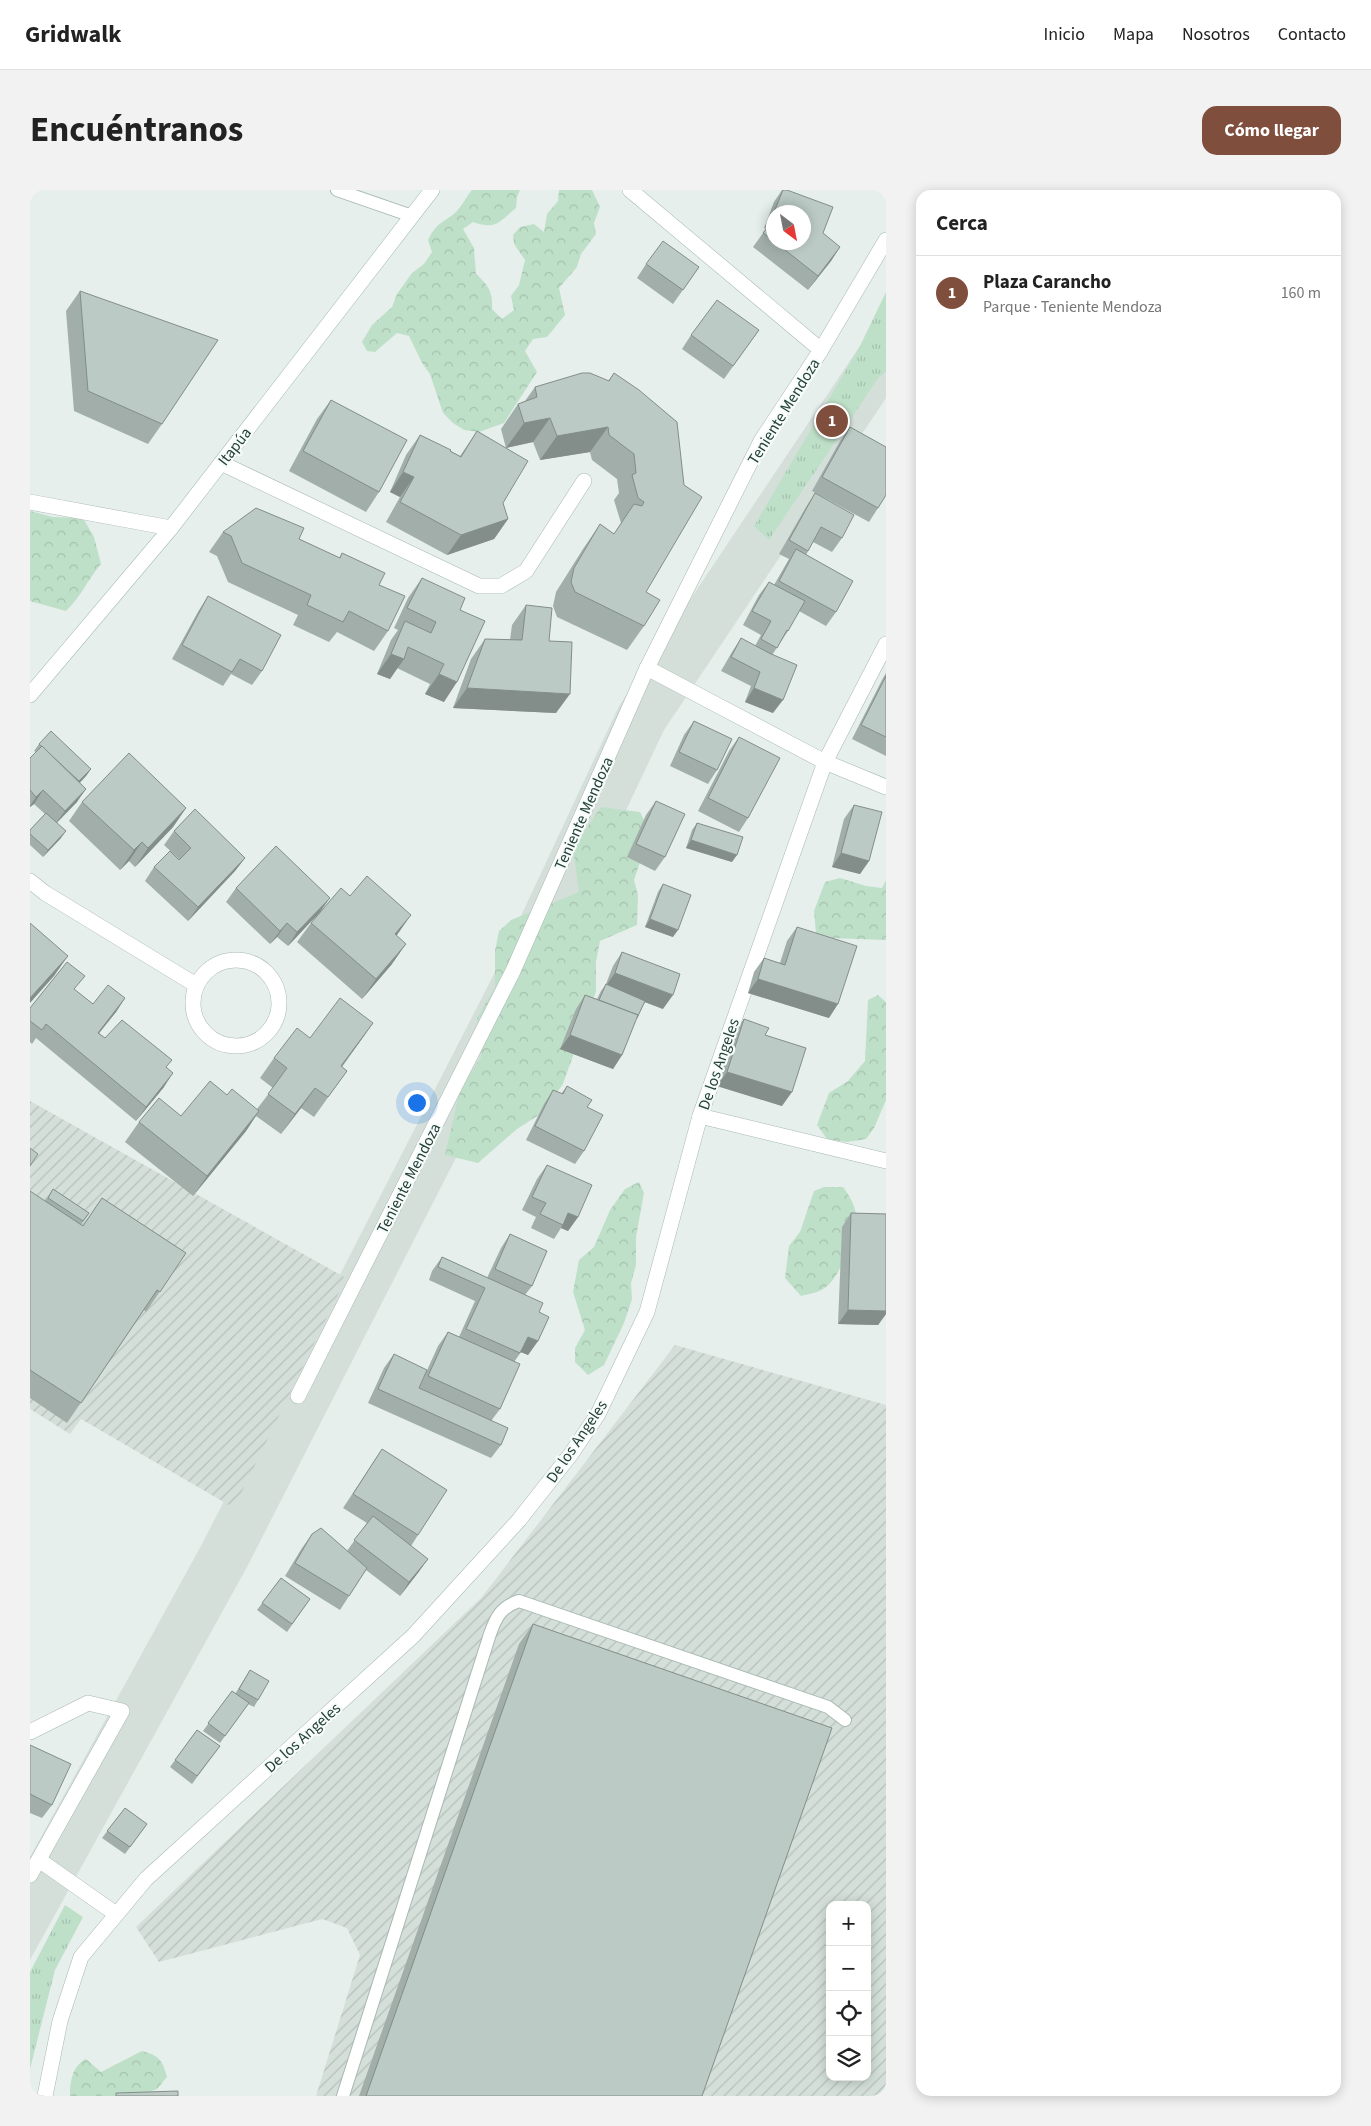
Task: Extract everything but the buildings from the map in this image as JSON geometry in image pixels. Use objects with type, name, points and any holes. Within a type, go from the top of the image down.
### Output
[{"type":"street","name":"Itapúa","points":[[30,696],[171,528],[432,190]]},
{"type":"street","points":[[630,190],[821,350]]},
{"type":"street","name":"Teniente Mendoza","points":[[298,1396],[513,971],[647,668],[761,441],[821,350],[886,240]]},
{"type":"street","points":[[221,463],[479,586],[501,586],[526,572],[584,481]]},
{"type":"street","points":[[30,502],[171,528]]},
{"type":"street","name":"De los Angeles","points":[[46,2094],[60,2021],[81,1957],[146,1879],[413,1636],[519,1520],[571,1454],[598,1414],[647,1312],[700,1116],[824,762],[886,644]]},
{"type":"street","points":[[647,668],[824,762],[886,787]]},
{"type":"street","points":[[30,881],[44,893],[196,986]]},
{"type":"street","points":[[229,960],[250,962],[268,972],[278,990],[279,1012],[271,1031],[254,1044],[233,1048],[213,1041],[198,1026],[192,1006],[196,986],[209,969],[229,960]]},
{"type":"street","points":[[700,1116],[886,1161]]},
{"type":"street","points":[[30,1732],[88,1703],[122,1711],[30,1875]]},
{"type":"street","points":[[39,1860],[116,1914]]},
{"type":"lane","points":[[337,190],[412,216]]},
{"type":"lane","points":[[343,2096],[490,1634],[497,1616],[505,1606],[519,1601],[828,1707],[845,1720]]},
{"type":"shaded area","points":[[886,307],[886,398],[664,730],[535,1003],[247,1567],[30,1960],[30,1857],[202,1544],[493,976],[619,706]]},
{"type":"shaded area","points":[[30,1101],[346,1278],[234,1508],[81,1419],[70,1434],[30,1409]]},
{"type":"shaded area","points":[[675,1345],[886,1405],[886,2096],[316,2096],[360,1955],[347,1928],[322,1919],[159,1962],[136,1927],[482,1597]]},
{"type":"green space","points":[[472,190],[520,190],[516,208],[501,221],[492,225],[473,222],[463,229],[474,248],[476,274],[489,290],[492,298],[492,309],[502,319],[514,310],[511,296],[519,285],[525,260],[514,244],[513,235],[520,227],[534,224],[544,232],[547,214],[558,201],[559,190],[592,190],[600,207],[594,223],[596,234],[581,254],[577,267],[559,288],[565,315],[547,337],[533,339],[525,351],[537,372],[504,423],[479,432],[464,430],[443,413],[430,374],[422,363],[409,336],[397,333],[375,352],[367,351],[362,342],[372,325],[392,307],[397,294],[412,273],[424,264],[432,252],[428,240],[434,230],[456,212]]},
{"type":"green space","points":[[886,292],[886,372],[879,377],[769,540],[754,526],[860,346]]},
{"type":"green space","points":[[30,511],[53,517],[83,518],[94,537],[101,564],[66,611],[30,601]]},
{"type":"green space","points":[[601,807],[640,812],[650,832],[634,880],[638,895],[637,925],[600,941],[596,962],[596,991],[563,1084],[542,1113],[517,1129],[478,1163],[445,1155],[460,1090],[481,1057],[477,1018],[495,987],[495,951],[499,931],[511,920],[579,892],[573,848]]},
{"type":"green space","points":[[840,878],[866,886],[882,888],[886,880],[886,940],[829,938],[816,933],[814,911],[825,882]]},
{"type":"green space","points":[[878,995],[886,1002],[886,1100],[874,1128],[866,1139],[847,1142],[827,1139],[817,1125],[829,1093],[848,1081],[865,1061],[868,1000]]},
{"type":"green space","points":[[639,1182],[644,1193],[636,1237],[636,1265],[631,1283],[632,1299],[624,1323],[604,1365],[588,1375],[575,1362],[575,1348],[585,1330],[573,1292],[579,1260],[594,1247],[610,1210],[625,1189]]},
{"type":"green space","points":[[824,1187],[843,1187],[847,1193],[856,1215],[854,1233],[841,1266],[829,1284],[818,1292],[801,1296],[785,1278],[789,1246],[800,1232],[814,1191]]},
{"type":"green space","points":[[65,1905],[83,1917],[55,1970],[30,2069],[30,1972]]},
{"type":"green space","points":[[142,2051],[152,2054],[164,2066],[167,2077],[157,2089],[140,2096],[70,2096],[71,2080],[81,2062],[86,2059],[101,2072]]},
{"type":"place","name":"Plaza Carancho","points":[[832,421]]}]
